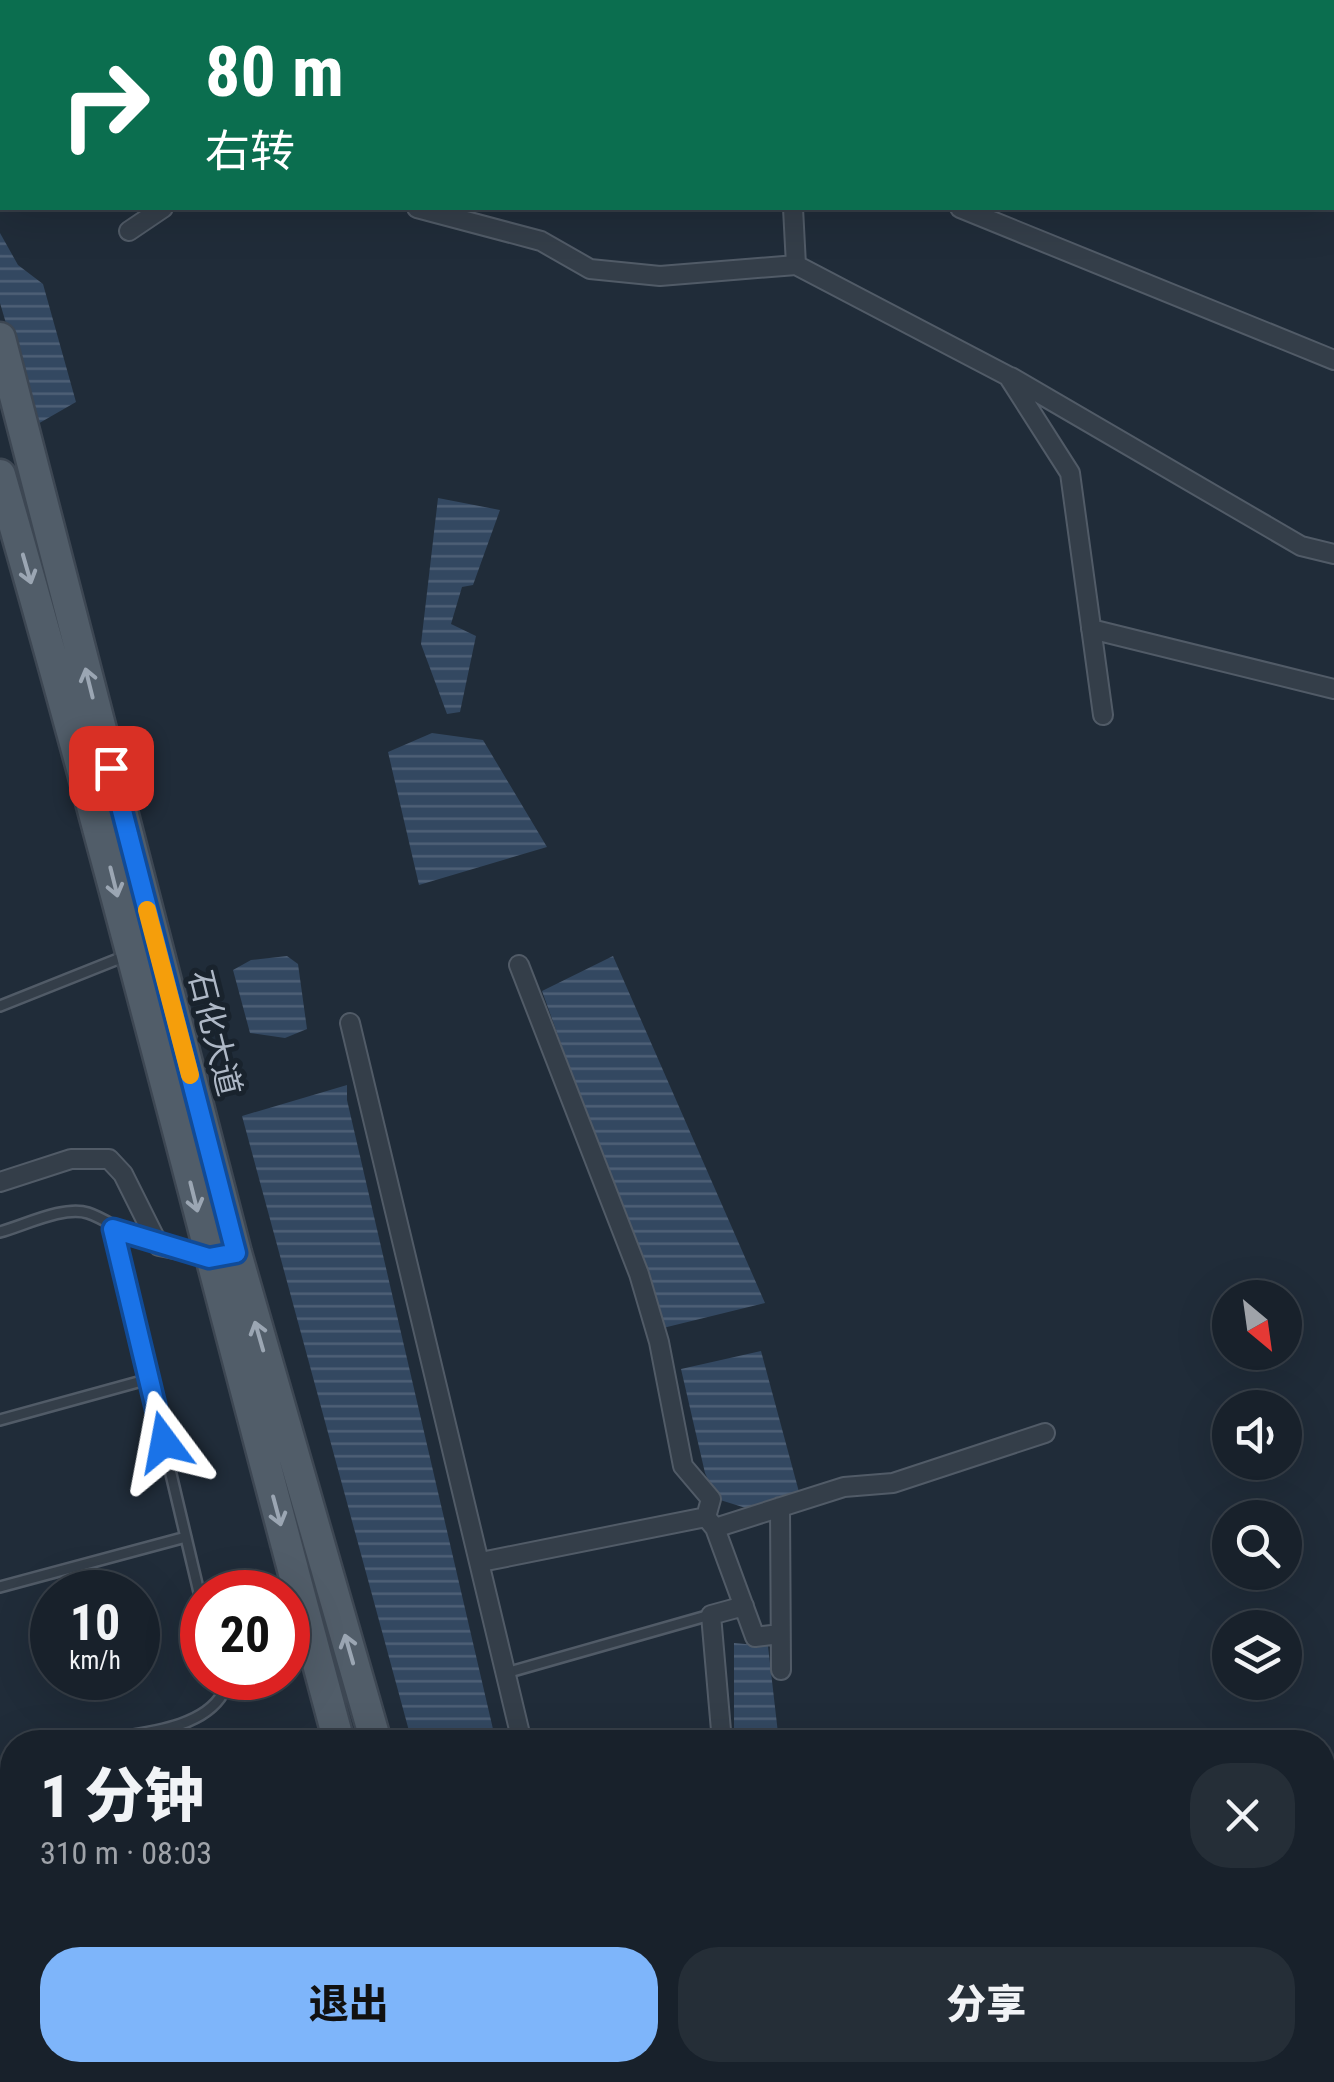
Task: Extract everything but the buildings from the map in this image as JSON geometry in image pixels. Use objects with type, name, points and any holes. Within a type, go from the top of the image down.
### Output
[{"type":"main road","name":"石化大道","points":[[0,338],[336,1730]]},
{"type":"main road","name":"石化大道","points":[[0,475],[6,523],[132,953],[222,1256],[372,1730]]},
{"type":"street","points":[[130,231],[159,210]]},
{"type":"street","points":[[425,210],[541,241],[590,269],[660,276],[796,265],[1008,376],[1300,546],[1334,554]]},
{"type":"street","points":[[793,210],[796,265]]},
{"type":"street","points":[[965,210],[1334,360]]},
{"type":"street","points":[[1008,376],[1070,474],[1103,715]]},
{"type":"street","points":[[1092,630],[1334,689]]},
{"type":"street","points":[[519,964],[639,1274],[659,1342],[684,1466],[711,1499],[711,1522],[755,1636],[780,1634]]},
{"type":"street","points":[[350,1024],[519,1730]]},
{"type":"street","points":[[0,1182],[71,1159],[109,1159],[123,1174],[159,1246],[222,1256]]},
{"type":"street","points":[[481,1562],[711,1522],[780,1507],[844,1487],[893,1483],[1045,1433]]},
{"type":"street","points":[[780,1507],[780,1670]]},
{"type":"street","points":[[721,1730],[711,1615],[744,1606]]},
{"type":"lane","points":[[6,523],[44,508]]},
{"type":"lane","points":[[0,1006],[132,953]]},
{"type":"lane","points":[[0,1232],[74,1212],[88,1213],[113,1229],[155,1240]]},
{"type":"lane","points":[[113,1229],[194,1570]]},
{"type":"lane","points":[[0,1420],[148,1379]]},
{"type":"lane","points":[[0,1587],[186,1538]]},
{"type":"lane","points":[[506,1673],[711,1615]]},
{"type":"lane","points":[[149,1730],[191,1721],[213,1711],[220,1700]]},
{"type":"water","points":[[0,233],[18,265],[43,284],[76,402],[36,425],[0,303]]},
{"type":"water","points":[[438,498],[500,510],[473,585],[462,587],[451,624],[476,636],[460,712],[447,714],[421,644]]},
{"type":"water","points":[[432,733],[483,740],[547,847],[419,885],[388,752]]},
{"type":"water","points":[[287,956],[298,964],[307,1029],[285,1038],[250,1033],[233,970],[251,960]]},
{"type":"water","points":[[613,956],[765,1303],[663,1328],[542,991]]},
{"type":"water","points":[[347,1085],[347,1100],[493,1730],[409,1730],[242,1116]]},
{"type":"water","points":[[761,1351],[799,1492],[749,1509],[717,1499],[705,1473],[681,1369]]},
{"type":"water","points":[[734,1643],[768,1646],[778,1730],[734,1730]]},
{"type":"slow traffic","points":[[147,910],[190,1075]]},
{"type":"route","points":[[111,768],[236,1253],[209,1258],[113,1229],[164,1442]]}]
